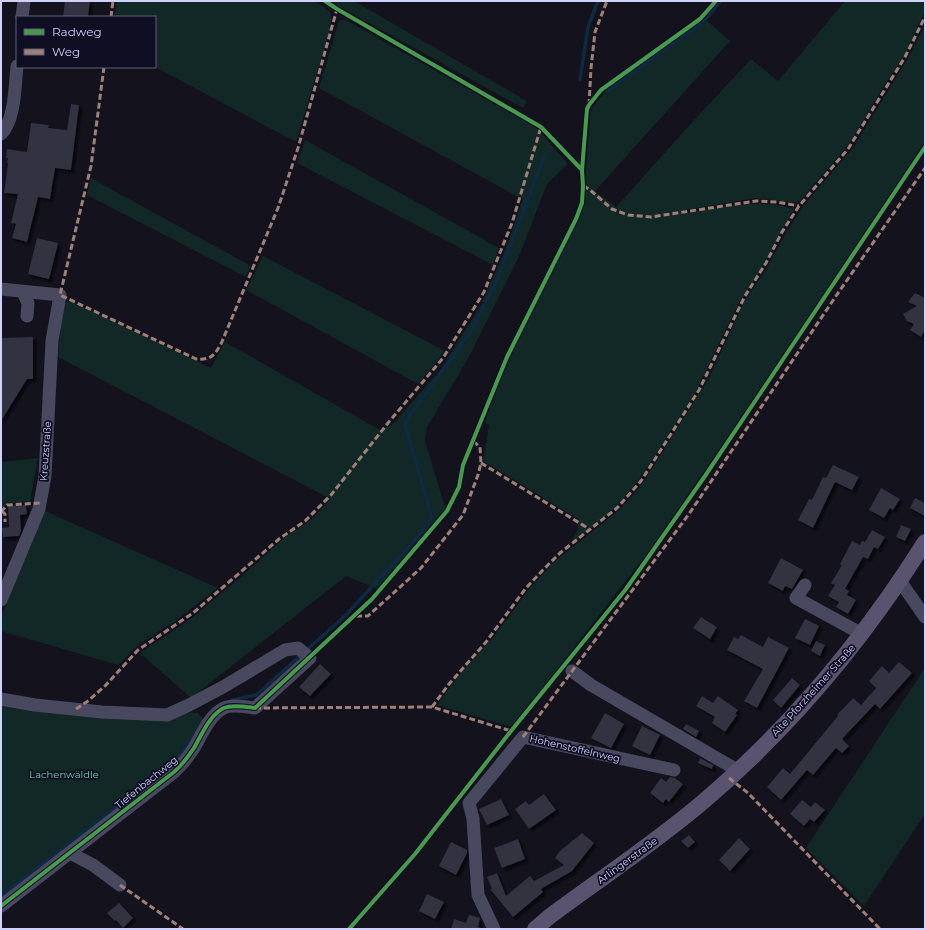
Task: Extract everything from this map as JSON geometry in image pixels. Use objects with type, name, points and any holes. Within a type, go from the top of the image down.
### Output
[{"type":"main road","name":"Alte Pforzheimer Straße","points":[[717,789],[808,699],[836,667],[900,581],[925,542]]},
{"type":"main road","name":"Arlingerstraße","points":[[535,929],[686,816],[717,789]]},
{"type":"street","points":[[22,16],[24,1]]},
{"type":"street","points":[[1,134],[11,117],[17,68]]},
{"type":"street","points":[[1,289],[23,292],[28,303],[28,316]]},
{"type":"street","name":"Kreuzstraße","points":[[1,600],[39,509],[45,476],[42,444],[52,341],[60,295],[23,292]]},
{"type":"street","points":[[900,581],[925,617]]},
{"type":"street","points":[[804,585],[796,598],[862,634]]},
{"type":"street","name":"Tiefenbachweg","points":[[1,699],[35,705],[95,711],[167,715],[223,687],[285,650],[298,648],[310,658],[255,708],[231,706],[224,708],[219,712],[204,730],[188,757],[174,772],[1,906]]},
{"type":"street","points":[[572,671],[591,685],[737,770]]},
{"type":"street","name":"Hohenstoffelnweg","points":[[494,929],[478,895],[473,819],[469,804],[523,737],[674,770]]},
{"type":"street","points":[[70,853],[93,865],[120,885]]},
{"type":"green space","points":[[117,1],[314,1],[327,9],[331,14],[330,30],[296,142],[156,68],[156,16],[114,16]]},
{"type":"green space","points":[[329,1],[354,1],[527,101],[523,108]]},
{"type":"green space","points":[[845,1],[925,1],[925,11],[904,57],[890,76],[853,138],[798,203],[756,198],[684,210],[688,213],[728,206],[754,204],[768,204],[794,209],[764,265],[740,301],[694,395],[639,480],[615,508],[574,543],[572,541],[578,529],[578,519],[483,461],[489,425],[485,423],[490,405],[508,359],[584,206],[590,113],[597,101],[609,88],[704,18],[730,41],[595,191],[616,207],[751,59],[778,81]]},
{"type":"green space","points":[[344,19],[537,128],[568,164],[547,184],[520,254],[469,357],[427,427],[425,441],[446,510],[380,590],[346,576],[191,698],[140,653],[192,618],[241,577],[284,538],[311,520],[329,500],[327,497],[58,357],[63,303],[70,301],[211,368],[225,342],[380,430],[392,425],[441,369],[482,303],[508,243],[523,198],[518,197],[319,88],[339,21]]},
{"type":"green space","points":[[925,25],[925,143],[802,328],[653,546],[512,727],[437,705],[455,680],[494,636],[530,588],[554,562],[617,512],[644,481],[709,378],[745,300],[765,271],[786,233],[804,205],[853,148],[907,60]]},
{"type":"green space","points":[[305,140],[499,248],[493,265],[297,163]]},
{"type":"green space","points":[[91,178],[251,266],[246,277],[87,195]]},
{"type":"green space","points":[[263,256],[445,351],[418,384],[246,290]]},
{"type":"green space","points":[[38,458],[30,502],[8,503],[1,510],[1,462]]},
{"type":"green space","points":[[45,511],[218,588],[174,622],[138,645],[118,665],[1,631],[1,616]]},
{"type":"green space","points":[[925,668],[925,814],[864,906],[806,848]]},
{"type":"green space","name":"Lachenwäldle","points":[[1,701],[93,709],[198,713],[205,721],[176,763],[1,903]]},
{"type":"building","points":[[65,1],[90,1],[88,16],[63,16]]},
{"type":"building","points":[[71,104],[79,105],[71,170],[55,168],[50,199],[38,197],[27,242],[12,238],[16,224],[11,223],[18,194],[4,193],[8,163],[8,158],[6,158],[7,149],[27,152],[31,123],[49,125],[48,128],[67,130]]},
{"type":"building","points":[[37,238],[58,243],[49,279],[28,274]]},
{"type":"building","points":[[915,293],[925,298],[925,330],[921,337],[910,330],[914,324],[907,321],[903,314],[917,306],[908,302]]},
{"type":"building","points":[[33,337],[33,379],[27,379],[1,421],[1,338]]},
{"type":"building","points":[[833,465],[859,477],[852,490],[835,482],[813,528],[798,520],[809,499],[812,500],[823,477],[826,478]]},
{"type":"building","points":[[881,488],[900,499],[893,510],[890,508],[884,518],[869,510]]},
{"type":"building","points":[[915,498],[925,503],[925,516],[910,508]]},
{"type":"building","points":[[26,505],[27,514],[20,515],[21,531],[19,536],[3,537],[2,528],[9,527],[8,506]]},
{"type":"building","points":[[901,525],[911,529],[905,541],[896,537]]},
{"type":"building","points":[[872,530],[885,537],[878,549],[874,547],[868,559],[863,557],[845,589],[849,591],[847,595],[856,600],[848,614],[836,607],[839,602],[828,596],[835,585],[831,583],[842,565],[840,564],[852,541],[860,545],[862,541],[865,542]]},
{"type":"building","points":[[781,558],[803,570],[792,589],[785,586],[783,591],[768,583]]},
{"type":"building","points":[[701,617],[717,627],[710,639],[693,628]]},
{"type":"building","points":[[805,619],[819,626],[810,645],[795,638]]},
{"type":"building","points":[[741,635],[763,647],[768,637],[789,648],[757,708],[744,701],[763,669],[727,650],[734,637],[738,639]]},
{"type":"building","points":[[816,641],[825,645],[820,656],[811,651]]},
{"type":"building","points":[[899,662],[912,673],[880,709],[875,704],[842,739],[849,746],[842,753],[836,748],[813,775],[807,770],[781,800],[767,787],[783,768],[790,774],[838,716],[837,715],[853,698],[861,705],[876,688],[869,681],[882,666],[889,673]]},
{"type":"building","points":[[320,664],[331,674],[310,696],[299,687]]},
{"type":"building","points":[[792,678],[800,685],[781,708],[773,700]]},
{"type":"building","points":[[702,696],[713,703],[718,696],[738,710],[735,714],[737,715],[725,732],[712,723],[715,717],[696,706]]},
{"type":"building","points":[[605,713],[624,724],[611,748],[591,738]]},
{"type":"building","points":[[686,724],[699,731],[696,737],[683,729]]},
{"type":"building","points":[[642,726],[660,735],[650,755],[632,746]]},
{"type":"building","points":[[700,758],[713,765],[712,769],[698,763]]},
{"type":"building","points":[[670,777],[675,778],[683,784],[669,802],[666,799],[663,803],[650,793],[661,778],[666,782]]},
{"type":"building","points":[[544,794],[556,810],[529,829],[515,809],[526,801],[529,805]]},
{"type":"building","points":[[501,799],[509,815],[487,825],[479,809]]},
{"type":"building","points":[[802,800],[811,807],[815,802],[825,810],[814,822],[810,819],[804,826],[790,814]]},
{"type":"building","points":[[582,833],[594,843],[572,871],[541,889],[543,892],[513,917],[490,889],[492,889],[487,877],[497,873],[506,896],[530,876],[534,881],[564,865],[555,858],[560,851]]},
{"type":"building","points":[[689,835],[695,842],[688,848],[681,841]]},
{"type":"building","points":[[739,838],[750,849],[730,871],[719,860]]},
{"type":"building","points":[[518,839],[525,859],[502,868],[494,848]]},
{"type":"building","points":[[451,842],[467,850],[467,853],[456,875],[439,866]]},
{"type":"building","points":[[427,894],[444,902],[435,919],[419,911]]},
{"type":"building","points":[[119,903],[133,918],[123,928],[107,913]]},
{"type":"building","points":[[469,915],[480,918],[478,927],[480,929],[451,929],[454,919],[466,923]]},
{"type":"waterway","points":[[580,80],[588,27],[598,1]]},
{"type":"waterway","points":[[607,91],[703,22],[721,1]]},
{"type":"waterway","points":[[232,700],[256,695],[345,616],[416,539],[432,518],[405,425],[408,418],[469,334],[495,285],[545,154]]},
{"type":"waterway","points":[[1,896],[175,762],[196,732]]},
{"type":"marked path","points":[[111,16],[113,1]]},
{"type":"marked path","points":[[589,105],[595,32],[607,1]]},
{"type":"marked path","points":[[104,68],[91,166],[60,295],[196,359],[209,358],[216,352],[221,344],[278,208],[298,148],[337,9]]},
{"type":"marked path","points":[[432,707],[449,684],[486,642],[526,588],[560,553],[617,508],[641,481],[699,390],[745,296],[766,263],[782,232],[799,206],[848,149],[905,57],[925,17]]},
{"type":"marked path","points":[[76,709],[105,686],[138,650],[193,613],[279,539],[305,521],[331,495],[388,423],[443,358],[484,292],[512,223],[541,127]]},
{"type":"marked path","points":[[523,737],[689,514],[836,296],[925,168]]},
{"type":"marked path","points":[[583,186],[589,189],[612,209],[628,215],[651,217],[756,201],[777,202],[799,206]]},
{"type":"marked path","points":[[356,616],[368,616],[421,568],[463,515],[481,463],[480,447],[473,441]]},
{"type":"marked path","points":[[481,463],[586,527],[590,531]]},
{"type":"marked path","points":[[1,512],[7,505],[40,503]]},
{"type":"marked path","points":[[2,511],[5,514],[5,522]]},
{"type":"marked path","points":[[255,708],[432,707],[511,731]]},
{"type":"marked path","points":[[729,778],[748,793],[880,929]]},
{"type":"marked path","points":[[120,885],[183,929]]},
{"type":"cycle path","points":[[325,1],[541,127],[582,170]]},
{"type":"cycle path","points":[[1,906],[174,772],[189,755],[210,720],[219,711],[231,706],[255,708],[372,599],[447,511],[459,487],[463,465],[507,357],[576,219],[582,203],[582,170],[587,109],[589,105],[601,90],[700,19],[716,1]]},
{"type":"cycle path","points":[[349,929],[415,854],[511,731],[626,589],[705,476],[925,147]]}]
